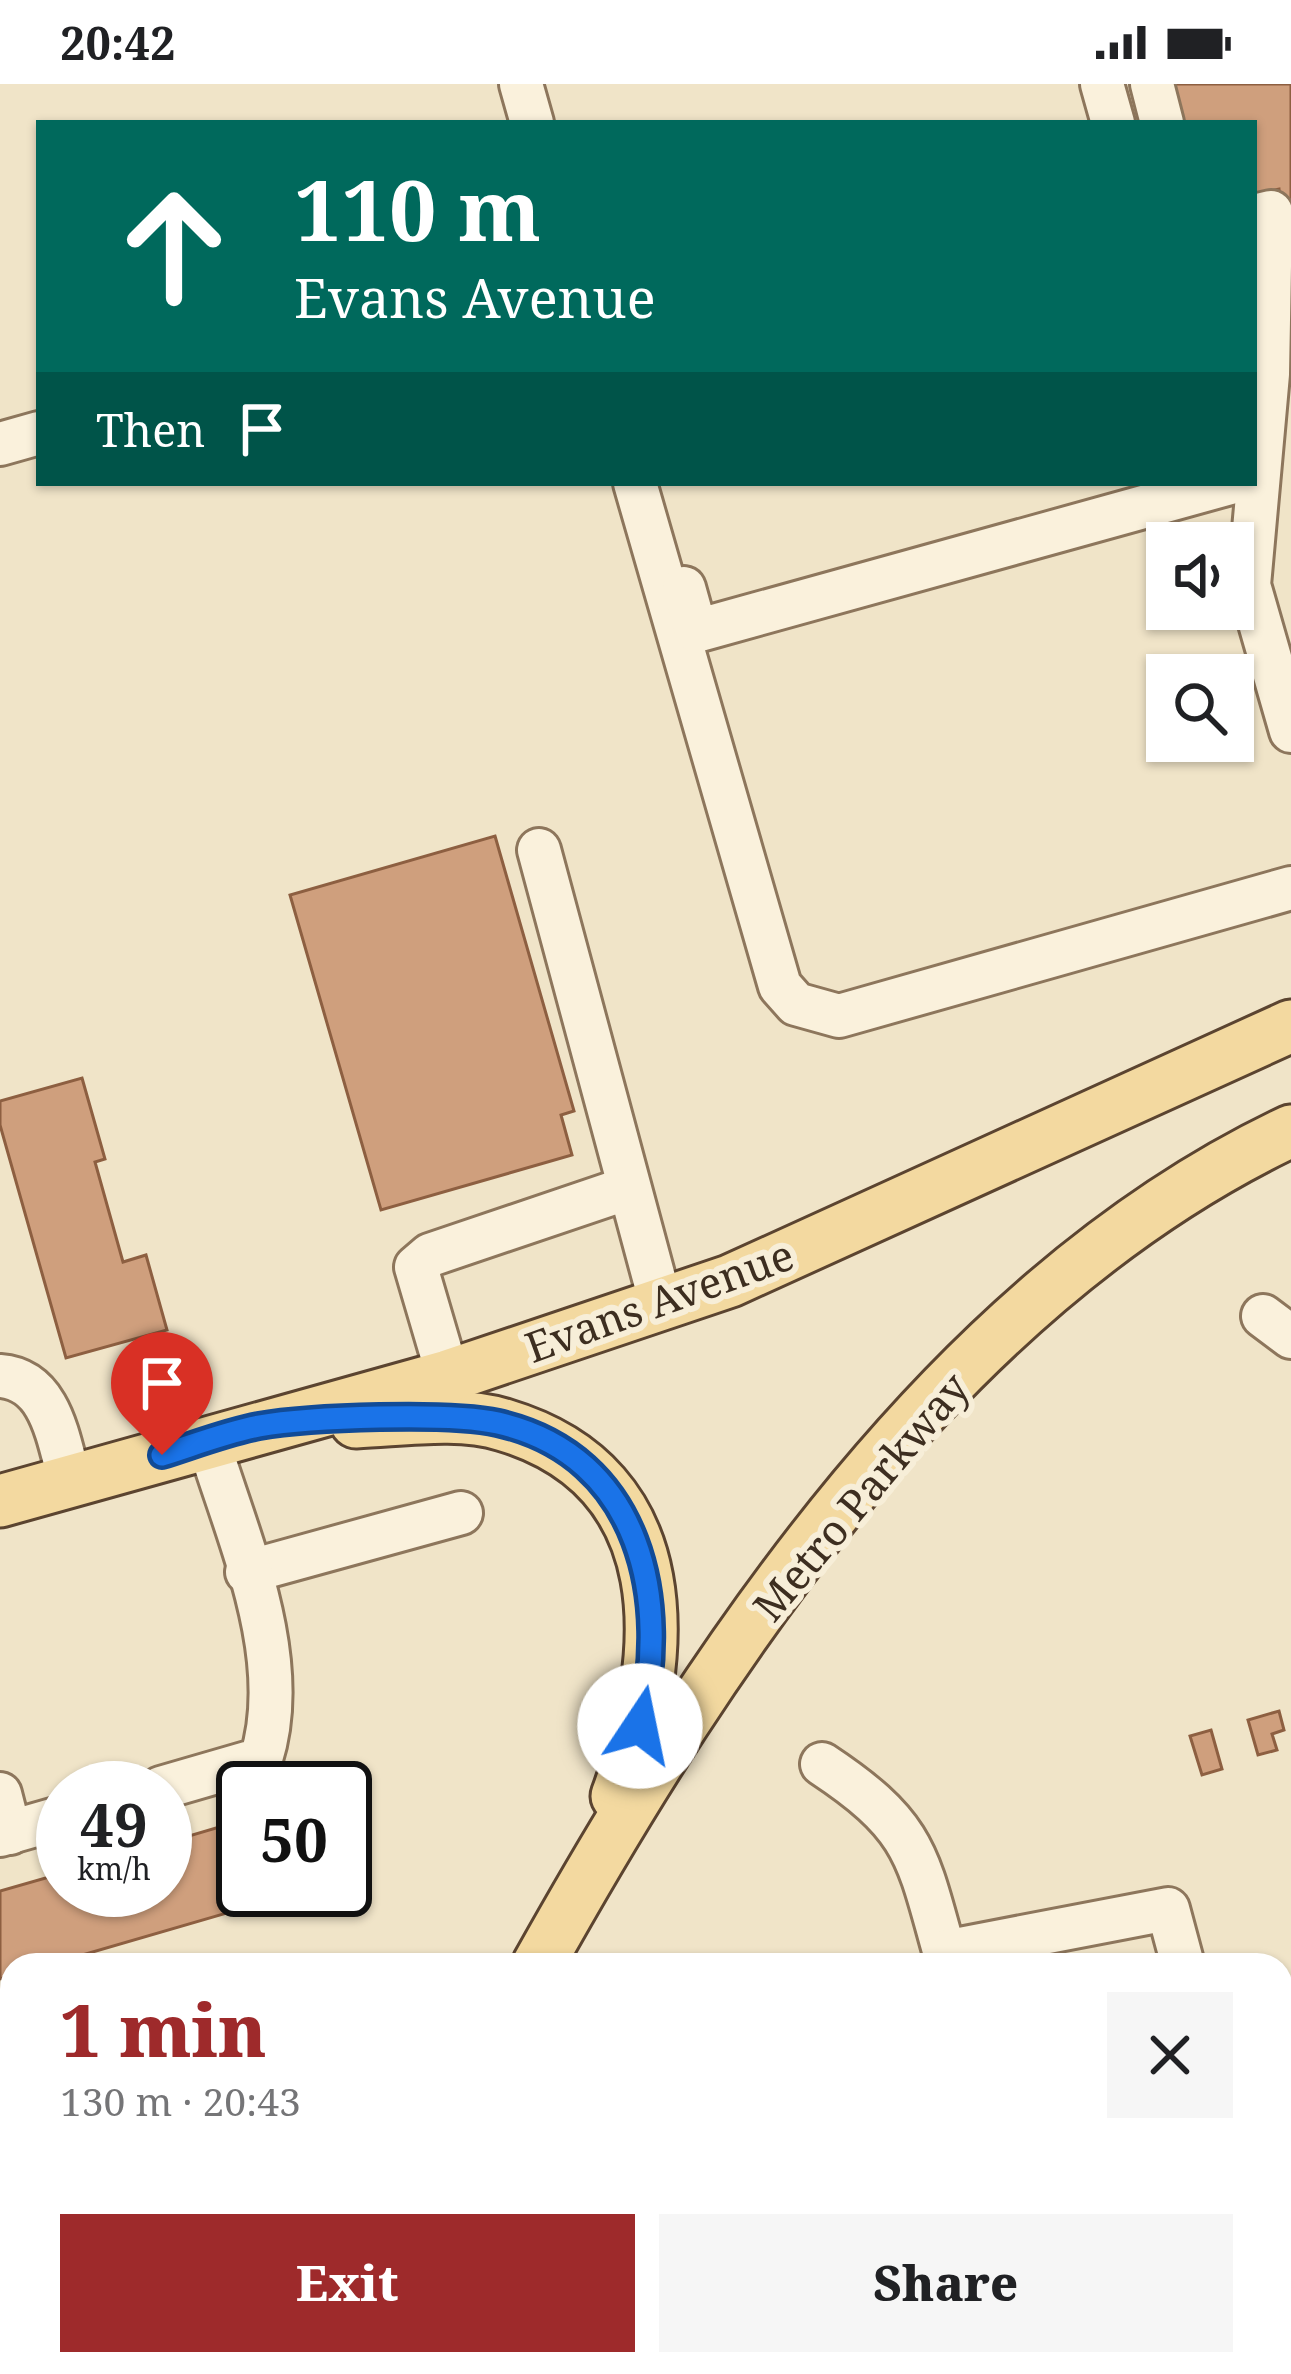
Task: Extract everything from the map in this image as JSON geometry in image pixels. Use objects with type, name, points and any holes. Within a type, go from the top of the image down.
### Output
[{"type":"main road","name":"Evans Avenue","points":[[0,1501],[448,1376],[730,1281],[1291,1026]]},
{"type":"main road","name":"Metro Parkway","points":[[545,1953],[721,1667],[916,1416],[1070,1270],[1246,1152],[1291,1131]]},
{"type":"main road","points":[[260,1426],[438,1418],[504,1424],[568,1456],[620,1510],[650,1576],[653,1658],[634,1752],[586,1881]]},
{"type":"street","points":[[521,84],[531,120]]},
{"type":"street","points":[[1102,84],[1112,120]]},
{"type":"street","points":[[1152,84],[1161,120]]},
{"type":"street","points":[[1257,215],[1271,212],[1257,346]]},
{"type":"street","points":[[0,444],[36,434]]},
{"type":"street","points":[[636,486],[780,986],[796,1004],[839,1016],[1291,888]]},
{"type":"street","points":[[655,486],[696,631],[1225,486]]},
{"type":"street","points":[[1243,486],[1250,585],[1291,731]]},
{"type":"street","points":[[539,850],[661,1304]]},
{"type":"street","points":[[448,1376],[416,1267],[430,1255],[628,1188]]},
{"type":"street","points":[[0,1376],[35,1389],[50,1411],[70,1481]]},
{"type":"street","points":[[192,1779],[261,1759],[273,1719],[258,1604],[208,1441]]},
{"type":"street","points":[[248,1572],[461,1514]]},
{"type":"street","points":[[822,1764],[896,1820],[918,1860],[944,1953]]},
{"type":"street","points":[[3,1821],[36,1819]]},
{"type":"street","points":[[973,1953],[1168,1909],[1181,1953]]},
{"type":"building","points":[[1164,84],[1291,84],[1291,301],[1279,189],[1257,194],[1257,120],[1173,120]]},
{"type":"building","points":[[495,836],[574,1111],[561,1115],[572,1155],[381,1210],[290,895]]},
{"type":"building","points":[[82,1078],[105,1159],[95,1162],[123,1262],[146,1255],[167,1330],[66,1358],[0,1125],[0,1101]]},
{"type":"building","points":[[1279,1711],[1284,1730],[1272,1734],[1277,1750],[1258,1755],[1248,1720]]},
{"type":"building","points":[[1211,1730],[1222,1769],[1202,1775],[1190,1736]]},
{"type":"building","points":[[216,1828],[216,1916],[89,1953],[0,1953],[0,1891],[36,1881],[36,1917],[192,1917],[192,1835]]},
{"type":"route","points":[[162,1455],[260,1426],[473,1418],[504,1424],[568,1456],[620,1510],[650,1576],[653,1658],[640,1726]]}]
